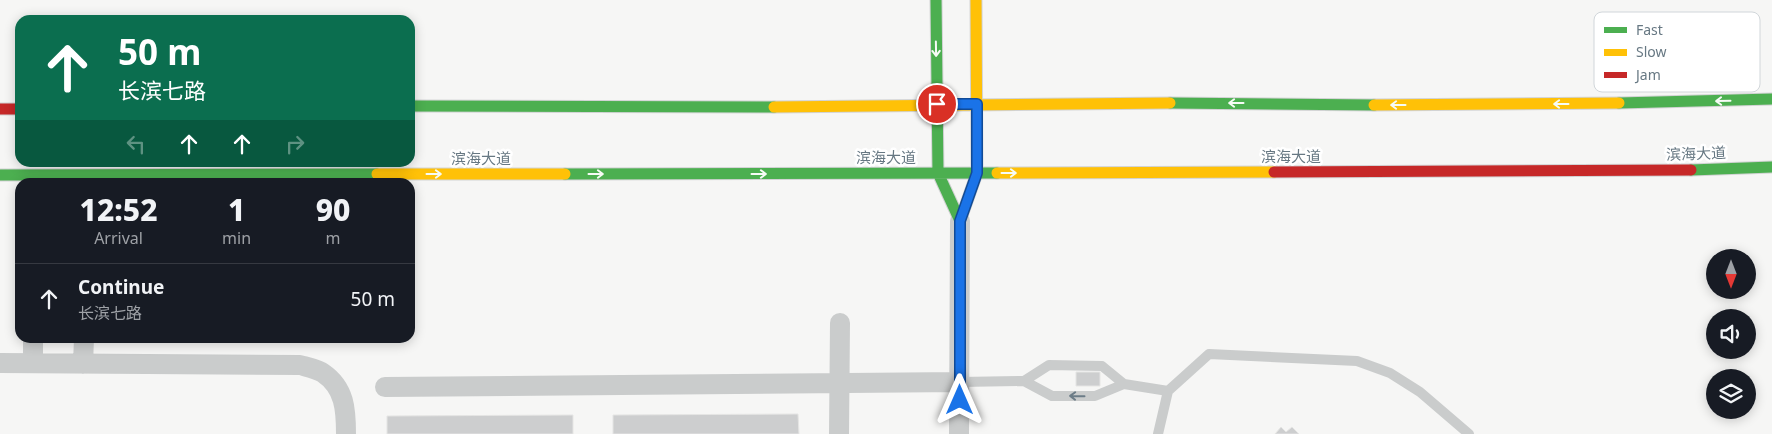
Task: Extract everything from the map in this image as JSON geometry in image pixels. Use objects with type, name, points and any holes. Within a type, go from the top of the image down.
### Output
[{"type":"main road","points":[[936,0],[938,173],[960,221]]},
{"type":"main road","points":[[960,221],[977,173],[976,0]]},
{"type":"main road","points":[[415,106],[858,107],[937,104],[1559,104],[1772,99]]},
{"type":"main road","points":[[0,109],[15,108]]},
{"type":"main road","name":"滨海大道","points":[[208,178],[938,173],[1505,172],[1772,167]]},
{"type":"main road","name":"滨海大道","points":[[0,175],[46,178]]},
{"type":"street","points":[[960,221],[960,434]]},
{"type":"street","points":[[839,434],[840,323]]},
{"type":"street","points":[[33,343],[33,363]]},
{"type":"street","points":[[83,364],[84,343]]},
{"type":"street","points":[[0,363],[300,365],[322,372],[338,389],[346,408],[346,434]]},
{"type":"street","points":[[385,387],[960,382]]},
{"type":"lane","points":[[1158,434],[1168,391],[1209,354],[1357,361],[1390,373],[1420,392],[1469,434]]},
{"type":"lane","points":[[1024,381],[1049,366],[1102,366],[1124,384],[1168,391]]},
{"type":"lane","points":[[960,382],[1024,381],[1052,396],[1095,396],[1124,384]]},
{"type":"building","points":[[1076,372],[1100,372],[1100,386],[1076,386]]},
{"type":"building","points":[[798,414],[799,434],[613,434],[613,415]]},
{"type":"building","points":[[573,415],[573,434],[387,434],[387,416]]},
{"type":"building","points":[[1281,427],[1286,432],[1292,427],[1299,434],[1275,434]]},
{"type":"traffic: fast","points":[[936,0],[938,173],[960,221]]},
{"type":"traffic: fast","points":[[1619,103],[1772,99]]},
{"type":"traffic: fast","points":[[1170,103],[1374,105]]},
{"type":"traffic: fast","points":[[415,106],[774,107]]},
{"type":"traffic: fast","points":[[1691,170],[1772,167]]},
{"type":"traffic: fast","points":[[565,174],[997,173]]},
{"type":"traffic: fast","points":[[0,175],[377,174]]},
{"type":"traffic: slow","points":[[960,221],[977,173],[976,0]]},
{"type":"traffic: slow","points":[[774,107],[1170,103]]},
{"type":"traffic: slow","points":[[1374,105],[1619,103]]},
{"type":"traffic: slow","points":[[997,173],[1274,172]]},
{"type":"traffic: slow","points":[[377,174],[565,174]]},
{"type":"traffic: jam","points":[[0,109],[15,109]]},
{"type":"traffic: jam","points":[[1274,172],[1691,170]]},
{"type":"route","points":[[937,104],[977,104],[977,173],[960,221],[960,400]]}]
